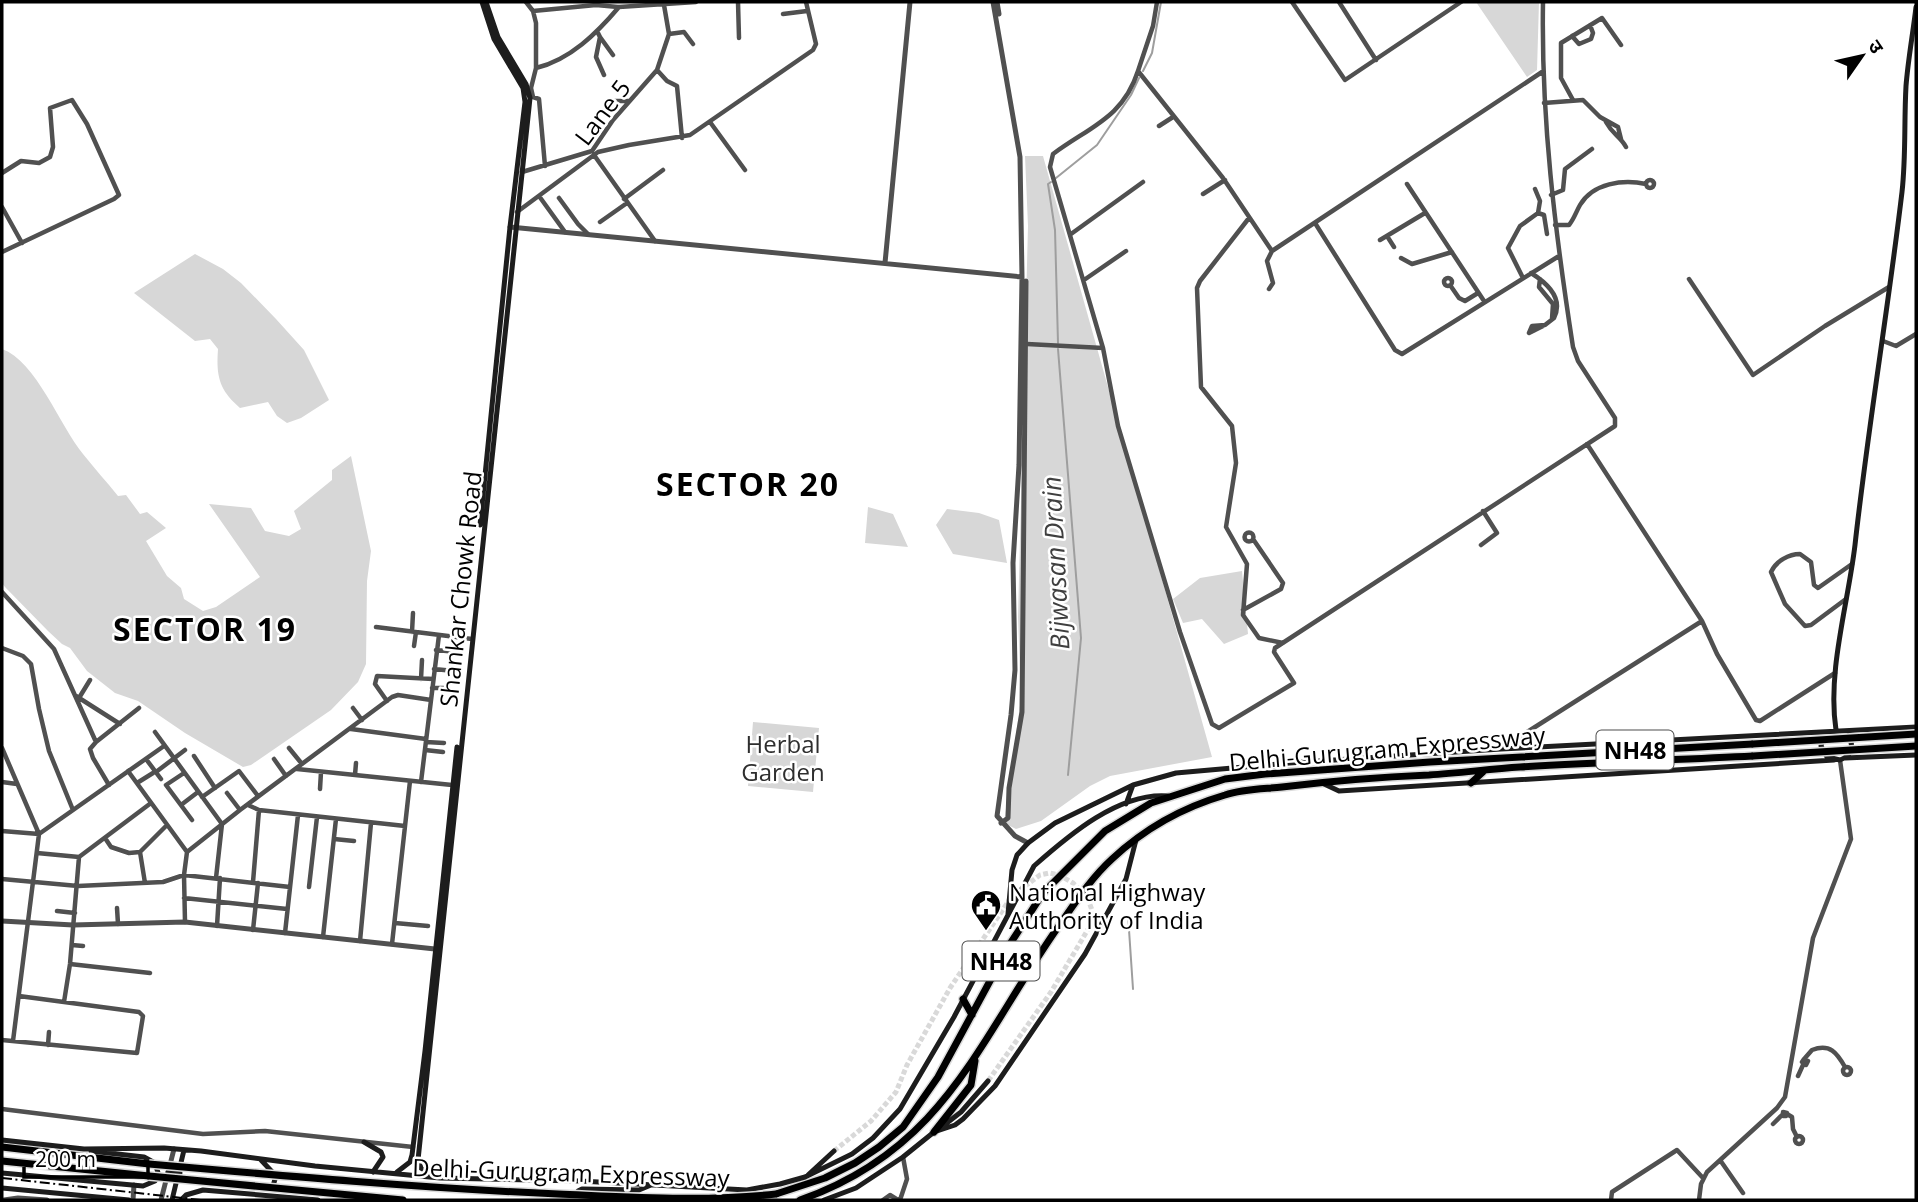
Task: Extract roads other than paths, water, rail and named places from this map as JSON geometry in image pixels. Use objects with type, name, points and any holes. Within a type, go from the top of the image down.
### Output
[{"type":"highway","name":"Delhi-Gurugram Expressway","points":[[2,1147],[149,1164],[472,1190],[653,1199],[776,1194],[825,1178],[855,1163],[903,1127],[938,1077],[1010,944],[1043,892],[1105,831],[1122,819],[1169,796],[1225,779],[1265,774],[1505,757],[1916,734]]},
{"type":"highway","name":"Delhi-Gurugram Expressway","points":[[800,1200],[847,1181],[895,1150],[919,1129],[976,1057],[1034,963],[1084,891],[1111,859],[1152,828],[1191,806],[1228,794],[1320,782],[1916,746]]},
{"type":"highway","points":[[1471,783],[1485,771]]},
{"type":"highway","points":[[963,999],[972,1014]]},
{"type":"highway","points":[[934,1132],[971,1085],[976,1057]]},
{"type":"highway","name":"Delhi-Gurugram Expressway","points":[[2,1161],[403,1200]]},
{"type":"main road","name":"Shankar Chowk Road","points":[[484,2],[498,37],[529,91],[522,172],[513,227]]},
{"type":"main road","name":"Shankar Chowk Road","points":[[440,1178],[428,1173],[418,1160],[526,95],[494,39],[484,2]]},
{"type":"main road","points":[[1836,730],[1835,673],[1848,597],[1903,183],[1906,85],[1916,7]]},
{"type":"main road","name":"Shankar Chowk Road","points":[[395,1173],[410,1162],[413,1147],[470,639]]},
{"type":"main road","points":[[1008,916],[1012,870],[1017,855],[1028,843],[1060,821],[1133,785],[1177,773],[1501,749],[1916,727]]},
{"type":"main road","points":[[1897,729],[1888,734],[1886,742],[1888,750],[1897,756]]},
{"type":"main road","points":[[1836,730],[1847,734],[1852,744],[1851,750],[1839,759],[1827,757],[1821,746],[1825,735],[1836,730]]},
{"type":"main road","points":[[1783,735],[1790,745],[1787,763]]},
{"type":"main road","points":[[1320,782],[1339,791],[1916,755]]},
{"type":"main road","points":[[1126,804],[1133,785]]},
{"type":"main road","points":[[2,1140],[85,1149],[174,1149],[440,1178],[652,1184],[747,1190],[805,1177],[830,1166],[862,1146],[889,1122],[909,1095],[1034,866],[1105,814],[1155,795],[1169,796]]},
{"type":"main road","points":[[934,1132],[963,1119],[1007,1071],[1085,954],[1112,906],[1126,879],[1136,840]]},
{"type":"main road","points":[[824,1200],[856,1188],[903,1157],[961,1112],[988,1081]]},
{"type":"main road","points":[[364,1142],[383,1154],[383,1161],[373,1172]]},
{"type":"main road","points":[[2,1173],[134,1185],[149,1185],[155,1181],[159,1169],[155,1163],[144,1157],[85,1149]]},
{"type":"main road","points":[[172,1200],[184,1150]]},
{"type":"main road","points":[[805,1177],[834,1151]]},
{"type":"main road","points":[[258,1158],[275,1176],[271,1192],[265,1194]]},
{"type":"main road","points":[[168,1172],[180,1173]]},
{"type":"main road","points":[[576,1200],[578,1191],[582,1189],[639,1190],[652,1184]]},
{"type":"main road","points":[[2,1188],[131,1200]]},
{"type":"main road","points":[[181,1200],[186,1195],[203,1190],[317,1200]]},
{"type":"street","points":[[526,2],[533,11],[536,68],[531,88],[533,97],[539,99],[545,166]]},
{"type":"street","points":[[533,11],[596,5],[694,2]]},
{"type":"street","points":[[738,2],[738,38]]},
{"type":"street","points":[[522,172],[604,150],[691,135],[813,50],[816,44],[806,2]]},
{"type":"street","points":[[885,263],[910,2]]},
{"type":"street","points":[[995,2],[1023,150],[1024,277],[1019,465],[1013,563],[1015,670],[997,816],[1015,836],[1028,843]]},
{"type":"street","points":[[1157,2],[1153,26],[1131,90],[1115,112],[1060,149],[1051,159],[1050,167],[1103,348],[1118,426],[1190,664],[1214,727],[1219,728],[1292,685],[1293,679],[1274,652],[1275,648],[1612,428],[1616,422],[1574,353],[1551,195],[1542,72],[1543,2]]},
{"type":"street","points":[[1292,2],[1345,80],[1461,2]]},
{"type":"street","points":[[1339,2],[1376,60]]},
{"type":"street","points":[[536,68],[561,60],[597,31],[617,5]]},
{"type":"street","name":"Lane 5","points":[[517,212],[593,153],[629,101],[657,70],[669,34],[664,5]]},
{"type":"street","points":[[783,14],[807,11]]},
{"type":"street","points":[[1573,100],[1560,74],[1561,45],[1600,18],[1604,19],[1621,46]]},
{"type":"street","points":[[1572,36],[1579,44],[1591,39],[1593,33],[1590,24]]},
{"type":"street","points":[[597,31],[613,55]]},
{"type":"street","points":[[669,34],[684,32],[693,44]]},
{"type":"street","points":[[600,37],[596,57],[604,75]]},
{"type":"street","points":[[657,70],[667,81],[677,86],[682,138]]},
{"type":"street","points":[[1139,71],[1225,180],[1272,251]]},
{"type":"street","points":[[1269,289],[1273,283],[1267,261],[1272,251],[1542,72]]},
{"type":"street","points":[[2,173],[21,162],[38,163],[51,155],[53,147],[50,108],[72,100],[87,124],[119,195],[114,200],[2,253]]},
{"type":"street","points":[[612,101],[629,101]]},
{"type":"street","points":[[1544,103],[1585,101],[1606,121],[1618,127],[1626,147]]},
{"type":"street","points":[[1158,126],[1173,117]]},
{"type":"street","points":[[710,122],[745,170]]},
{"type":"street","points":[[1551,195],[1563,190],[1564,169],[1592,149]]},
{"type":"street","points":[[593,153],[655,241]]},
{"type":"street","points":[[600,222],[663,170]]},
{"type":"street","points":[[1203,194],[1225,180]]},
{"type":"street","points":[[1071,234],[1143,182]]},
{"type":"street","points":[[1555,225],[1566,226],[1571,223],[1582,202],[1597,189],[1616,183],[1646,184]]},
{"type":"street","points":[[1407,184],[1484,301]]},
{"type":"street","points":[[1523,278],[1508,245],[1521,225],[1538,213],[1540,201],[1535,189]]},
{"type":"street","points":[[539,196],[566,232]]},
{"type":"street","points":[[559,198],[588,234]]},
{"type":"street","points":[[2,207],[22,243]]},
{"type":"street","points":[[1380,240],[1425,213]]},
{"type":"street","points":[[1538,213],[1544,215],[1547,234]]},
{"type":"street","points":[[1249,218],[1197,288],[1201,387],[1204,394],[1230,422],[1233,432],[1236,463],[1226,527],[1247,564],[1242,611],[1259,638],[1283,643]]},
{"type":"street","points":[[1315,223],[1398,353],[1405,354],[1484,301],[1559,256]]},
{"type":"street","points":[[513,227],[1024,277]]},
{"type":"street","points":[[1387,236],[1394,247]]},
{"type":"street","points":[[1084,280],[1126,250]]},
{"type":"street","points":[[1401,257],[1412,264],[1451,252]]},
{"type":"street","points":[[1531,273],[1551,289],[1556,300],[1557,314],[1543,326]]},
{"type":"street","points":[[1001,822],[1006,820],[1008,813],[1009,788],[1021,712],[1027,344],[1024,277]]},
{"type":"street","points":[[1689,279],[1753,375],[1890,286]]},
{"type":"street","points":[[1450,285],[1465,302],[1478,293]]},
{"type":"street","points":[[1883,341],[1896,346],[1916,334]]},
{"type":"street","points":[[1027,344],[1103,348]]},
{"type":"street","points":[[1587,444],[1702,621],[1754,718],[1758,721],[1835,673]]},
{"type":"street","points":[[1480,545],[1497,533],[1483,511]]},
{"type":"street","points":[[1242,611],[1281,589],[1283,583],[1253,538]]},
{"type":"street","points":[[1848,597],[1813,624],[1805,626],[1786,606],[1771,572],[1777,563],[1800,554],[1811,562],[1814,585],[1818,589],[1852,564]]},
{"type":"street","points":[[2,592],[54,649],[96,742]]},
{"type":"street","points":[[413,612],[414,646]]},
{"type":"street","points":[[1501,749],[1702,621]]},
{"type":"street","points":[[376,627],[403,627],[414,632],[470,639]]},
{"type":"street","points":[[421,782],[439,635]]},
{"type":"street","points":[[2,648],[23,656],[31,664],[46,740],[73,810]]},
{"type":"street","points":[[436,650],[457,652]]},
{"type":"street","points":[[421,679],[422,660]]},
{"type":"street","points":[[434,668],[454,671]]},
{"type":"street","points":[[387,701],[375,684],[377,676],[433,679]]},
{"type":"street","points":[[76,696],[90,680]]},
{"type":"street","points":[[432,688],[448,688]]},
{"type":"street","points":[[185,922],[184,875],[187,852],[387,701],[398,695],[431,700]]},
{"type":"street","points":[[76,696],[120,724]]},
{"type":"street","points":[[109,785],[90,749],[139,708]]},
{"type":"street","points":[[353,708],[362,720]]},
{"type":"street","points":[[350,729],[444,743]]},
{"type":"street","points":[[155,732],[222,824],[217,926]]},
{"type":"street","points":[[2,831],[39,834],[164,746]]},
{"type":"street","points":[[2,748],[39,834],[13,1041]]},
{"type":"street","points":[[289,748],[302,764]]},
{"type":"street","points":[[137,783],[185,750]]},
{"type":"street","points":[[425,750],[443,752]]},
{"type":"street","points":[[194,756],[215,788]]},
{"type":"street","points":[[146,759],[161,779]]},
{"type":"street","points":[[274,759],[286,776]]},
{"type":"street","points":[[1784,1114],[1782,1102],[1792,1061],[1813,938],[1851,839],[1839,759]]},
{"type":"street","points":[[355,775],[356,763]]},
{"type":"street","points":[[296,769],[452,785]]},
{"type":"street","points":[[128,771],[187,852]]},
{"type":"street","points":[[181,805],[215,788],[239,771],[258,796]]},
{"type":"street","points":[[320,789],[321,772]]},
{"type":"street","points":[[184,773],[166,785],[192,820]]},
{"type":"street","points":[[392,944],[411,781]]},
{"type":"street","points":[[2,782],[17,784]]},
{"type":"street","points":[[227,793],[240,810]]},
{"type":"street","points":[[37,853],[79,857],[151,803]]},
{"type":"street","points":[[247,805],[259,810],[405,826]]},
{"type":"street","points":[[253,930],[259,810]]},
{"type":"street","points":[[285,933],[298,815]]},
{"type":"street","points":[[309,887],[317,817]]},
{"type":"street","points":[[323,937],[336,819]]},
{"type":"street","points":[[360,941],[371,823]]},
{"type":"street","points":[[105,838],[115,849],[129,853],[140,852],[167,825]]},
{"type":"street","points":[[334,839],[354,841]]},
{"type":"street","points":[[140,852],[145,883]]},
{"type":"street","points":[[64,1002],[72,946],[79,857]]},
{"type":"street","points":[[2,879],[78,886],[163,882],[184,875],[290,887]]},
{"type":"street","points":[[184,898],[287,909]]},
{"type":"street","points":[[117,908],[118,924]]},
{"type":"street","points":[[57,911],[75,913]]},
{"type":"street","points":[[2,921],[73,925],[185,922],[435,948]]},
{"type":"street","points":[[395,923],[428,926]]},
{"type":"street","points":[[72,946],[83,946]]},
{"type":"street","points":[[70,964],[150,973]]},
{"type":"street","points":[[2,1040],[137,1054],[141,1013],[19,996]]},
{"type":"street","points":[[48,1045],[49,1032]]},
{"type":"street","points":[[1798,1076],[1803,1062],[1812,1050],[1827,1047],[1835,1052],[1846,1067]]},
{"type":"street","points":[[1792,1061],[1803,1062]]},
{"type":"street","points":[[1699,1200],[1703,1178],[1782,1102]]},
{"type":"street","points":[[2,1109],[203,1134],[265,1131],[413,1147]]},
{"type":"street","points":[[1773,1124],[1784,1114]]},
{"type":"street","points":[[1784,1114],[1793,1119],[1793,1129],[1797,1137]]},
{"type":"street","points":[[159,1200],[174,1149]]},
{"type":"street","points":[[1611,1200],[1612,1192],[1677,1150],[1703,1178]]},
{"type":"street","points":[[883,1200],[890,1195],[899,1200],[907,1179],[903,1157]]},
{"type":"street","points":[[1720,1160],[1743,1193]]},
{"type":"street","points":[[131,1200],[134,1185]]},
{"type":"street","points":[[4,1200],[47,1200]]},
{"type":"waterway","name":"Bijwasan Drain","points":[[1143,71],[1152,53],[1161,2]]},
{"type":"waterway","name":"Bijwasan Drain","points":[[1056,178],[1097,145],[1131,95],[1139,78]]},
{"type":"waterway","name":"Bijwasan Drain","points":[[1051,182],[1048,184],[1055,230],[1058,343]]},
{"type":"waterway","name":"Bijwasan Drain","points":[[1058,349],[1081,638],[1068,775]]},
{"type":"waterway","name":"Bijwasan Drain","points":[[1128,915],[1133,989]]},
{"type":"tunnel","points":[[834,1151],[871,1121],[896,1092],[907,1065],[950,988],[1012,896],[1040,875],[1059,875],[1073,883],[1087,897],[1092,910],[1090,926],[1051,992],[988,1081]]},
{"type":"railway","points":[[2,1178],[201,1200]]},
{"type":"place","name":"National Highway Authority of India","points":[[986,932]]},
{"type":"district","name":"SECTOR 20","points":[[748,483]]},
{"type":"district","name":"SECTOR 19","points":[[205,628]]},
{"type":"park label","name":"Herbal Garden","points":[[783,757]]}]
